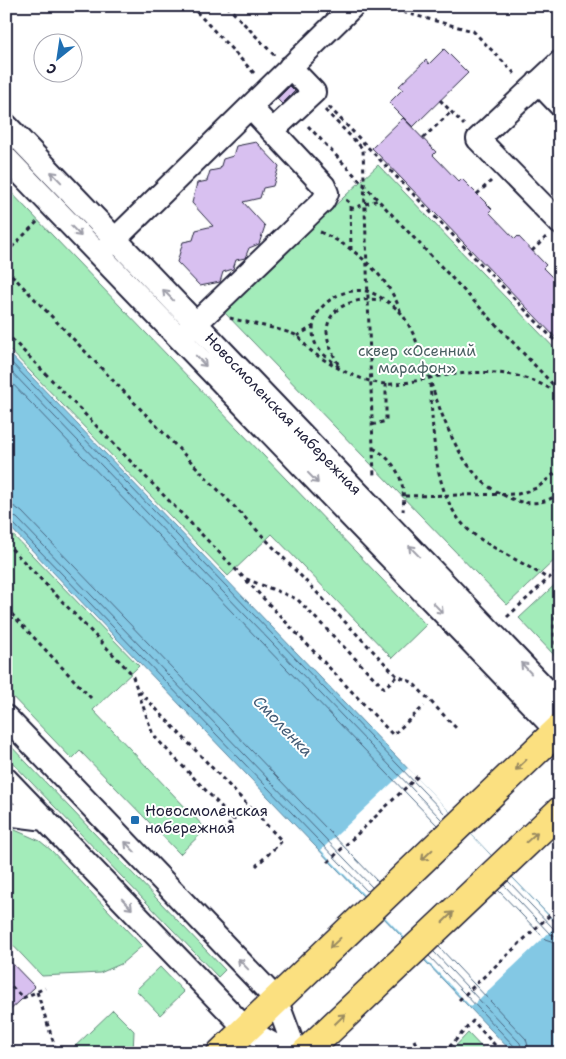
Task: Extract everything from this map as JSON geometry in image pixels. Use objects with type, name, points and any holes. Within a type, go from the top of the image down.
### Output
[{"type":"main road","points":[[221,1053],[559,731]]},
{"type":"main road","points":[[305,1053],[560,811]]},
{"type":"street","points":[[99,254],[269,88],[285,64],[353,6]]},
{"type":"street","points":[[560,62],[478,139],[560,223]]},
{"type":"street","points":[[272,132],[313,94],[285,64]]},
{"type":"street","points":[[534,86],[560,105]]},
{"type":"street","points":[[180,339],[324,201],[327,193],[324,186],[250,107]]},
{"type":"street","name":"Новосмоленская набережная","points":[[6,125],[560,704]]},
{"type":"street","name":"Новосмоленская набережная","points":[[6,158],[559,731]]},
{"type":"street","points":[[6,717],[276,1000],[296,1053]]},
{"type":"street","points":[[6,779],[246,1028],[288,1053]]},
{"type":"street","points":[[6,814],[45,819]]},
{"type":"path","points":[[191,6],[269,88]]},
{"type":"path","points":[[227,6],[285,64]]},
{"type":"path","points":[[380,6],[473,30],[534,86]]},
{"type":"path","points":[[313,94],[560,346]]},
{"type":"path","points":[[313,94],[363,149]]},
{"type":"path","points":[[440,100],[478,139]]},
{"type":"path","points":[[294,111],[560,393]]},
{"type":"path","points":[[423,138],[451,112]]},
{"type":"path","points":[[362,142],[374,482]]},
{"type":"path","points":[[324,186],[336,190],[350,203],[351,250]]},
{"type":"path","points":[[350,209],[378,200]]},
{"type":"path","points":[[6,253],[42,218]]},
{"type":"path","points":[[297,226],[334,238],[351,250],[384,281],[396,298],[401,313],[418,344],[445,422],[464,459],[481,481],[498,493],[518,502],[538,503],[560,493]]},
{"type":"path","points":[[6,269],[396,676],[412,682],[457,729]]},
{"type":"path","points":[[339,367],[323,354],[314,341],[314,326],[318,310],[331,298],[348,291],[368,291],[401,313]]},
{"type":"path","points":[[339,367],[330,348],[327,330],[332,316],[342,306],[356,300],[368,298],[384,301]]},
{"type":"path","points":[[228,318],[296,336],[322,359],[371,382],[386,384],[406,383],[455,374],[488,372],[518,375],[542,383],[560,393]]},
{"type":"path","points":[[296,336],[314,326]]},
{"type":"path","points":[[6,333],[244,578],[393,735],[424,706]]},
{"type":"path","points":[[429,378],[439,473],[446,495],[460,521],[475,535],[548,579]]},
{"type":"path","points":[[372,425],[386,421],[386,384]]},
{"type":"path","points":[[373,448],[386,455],[398,469],[405,496],[403,511]]},
{"type":"path","points":[[405,496],[518,494],[538,488],[560,469]]},
{"type":"path","points":[[6,543],[132,674],[153,735],[234,820],[220,833]]},
{"type":"path","points":[[507,617],[560,568]]},
{"type":"path","points":[[560,577],[553,641],[560,662]]},
{"type":"path","points":[[244,578],[297,599],[384,688],[396,676]]},
{"type":"path","points":[[6,608],[91,698]]},
{"type":"path","points":[[137,688],[282,841],[256,866]]},
{"type":"path","points":[[328,862],[418,776]]},
{"type":"path","points":[[459,1000],[551,914]]},
{"type":"path","points":[[6,981],[23,998],[45,988]]},
{"type":"path","points":[[36,992],[57,1053]]},
{"type":"path","points":[[444,1053],[473,1021],[502,1053]]},
{"type":"path","points":[[414,1040],[420,1053]]},
{"type":"green space","name":"сквер «Осенний марафон»","points":[[378,165],[560,354],[560,555],[507,605],[223,311]]},
{"type":"green space","points":[[6,187],[426,625],[392,658],[272,534],[228,576],[6,346]]},
{"type":"green space","points":[[6,528],[139,666],[93,710],[206,829],[180,854],[80,751],[72,759],[6,690]]},
{"type":"green space","points":[[560,580],[560,651],[555,656],[519,618]]},
{"type":"green space","points":[[6,741],[225,970],[218,977],[6,756]]},
{"type":"green space","points":[[6,826],[40,841],[51,850],[142,946],[121,964],[100,973],[42,976],[6,938]]},
{"type":"green space","points":[[160,967],[184,992],[160,1015],[136,990]]},
{"type":"green space","points":[[113,1010],[134,1031],[133,1053],[68,1053]]},
{"type":"green space","points":[[468,1033],[487,1053],[449,1053]]},
{"type":"water","name":"Смоленка","points":[[6,350],[560,927],[560,1053],[513,1053],[6,523]]},
{"type":"pier","points":[[408,768],[557,925],[471,1007],[321,850]]},
{"type":"building","points":[[444,49],[468,73],[413,127],[389,103],[403,89],[399,86],[426,60],[429,64]]},
{"type":"building","points":[[290,86],[295,91],[282,104],[277,99]]},
{"type":"building","points":[[403,118],[436,152],[433,155],[459,182],[462,179],[492,209],[489,212],[515,239],[518,236],[546,265],[543,268],[560,285],[560,342],[372,148]]},
{"type":"building","points":[[256,142],[279,166],[273,186],[263,188],[260,198],[243,202],[265,226],[259,244],[249,248],[245,258],[236,260],[233,269],[223,272],[220,282],[200,286],[177,262],[183,242],[193,240],[196,230],[213,226],[192,203],[197,183],[207,181],[210,171],[220,169],[223,159],[233,156],[236,146]]},
{"type":"building","points":[[6,957],[35,987],[6,1014]]},
{"type":"place","name":"Новосмоленская набережная","points":[[135,820]]}]
